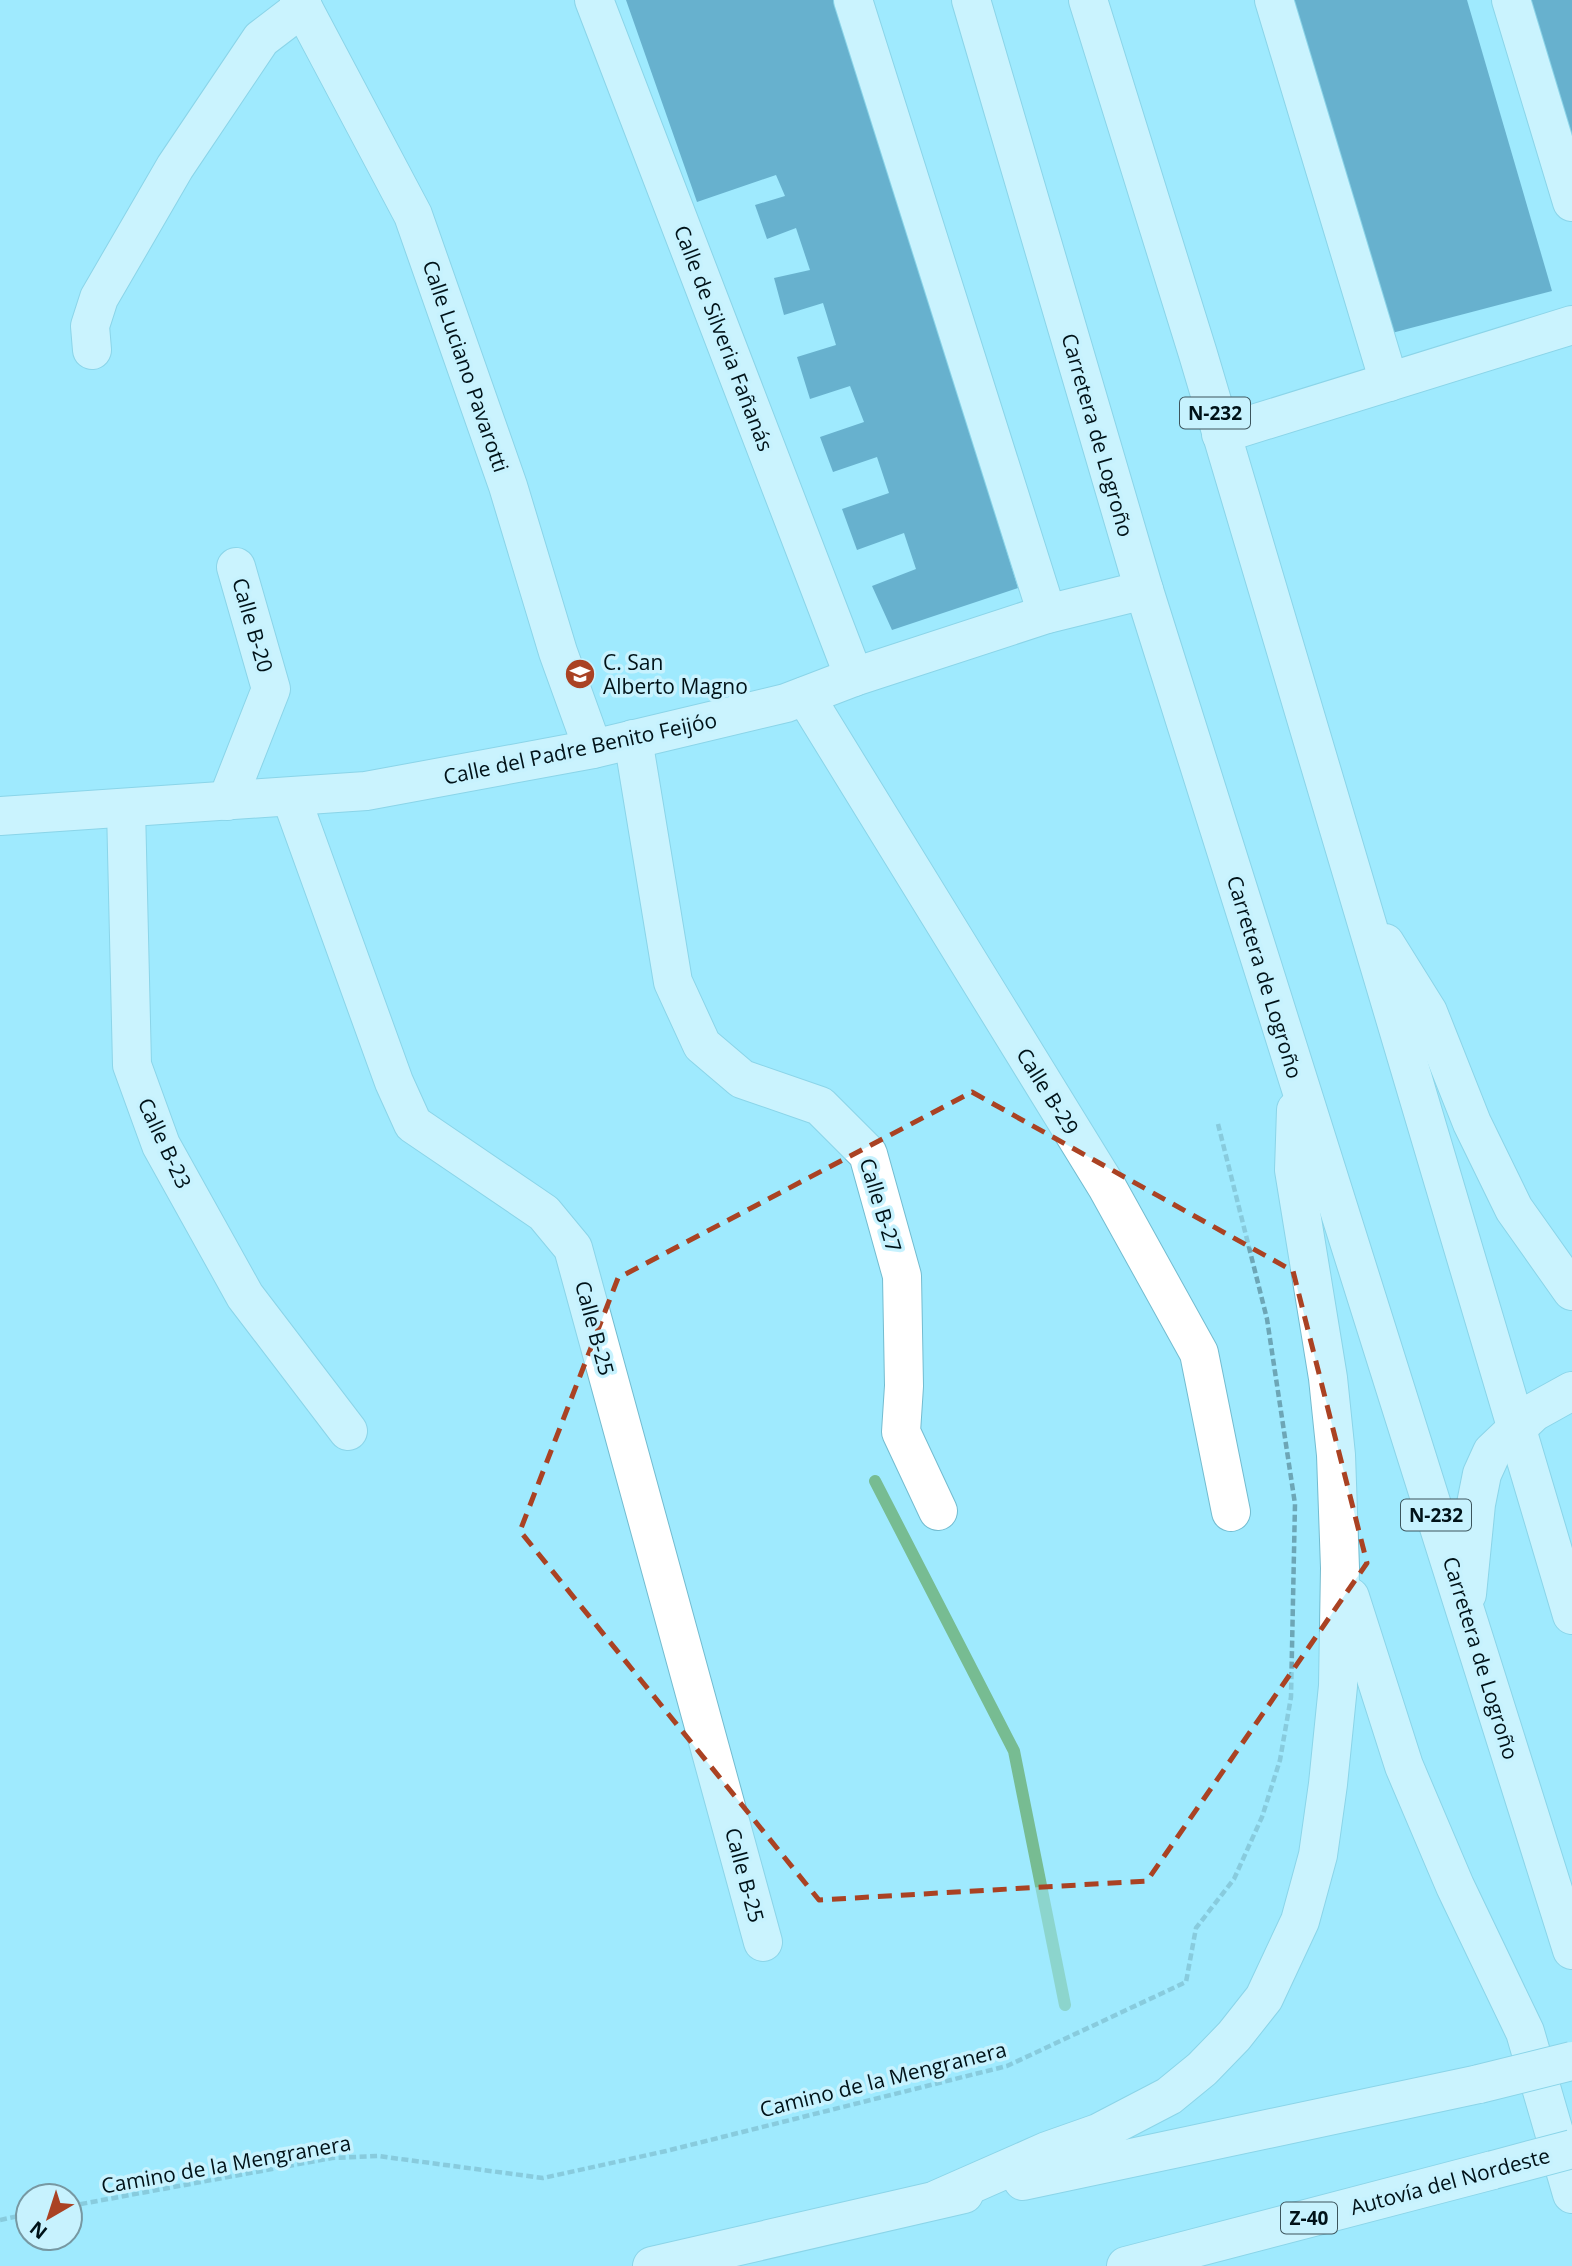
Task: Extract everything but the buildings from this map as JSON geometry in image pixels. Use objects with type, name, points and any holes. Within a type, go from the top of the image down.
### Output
[{"type":"main road","name":"Calle de Silveria Fañanás","points":[[594,0],[854,677]]},
{"type":"main road","points":[[853,0],[1047,614]]},
{"type":"main road","name":"Carretera de Logroño","points":[[971,0],[1144,590],[1572,1950]]},
{"type":"main road","name":"N-232","points":[[1088,0],[1221,434],[1572,1615]]},
{"type":"main road","points":[[1106,0],[1113,79]]},
{"type":"main road","points":[[1275,0],[1389,382]]},
{"type":"main road","points":[[1511,0],[1572,202]]},
{"type":"main road","points":[[92,350],[90,327],[99,298],[175,167],[261,39],[301,3]]},
{"type":"main road","name":"Calle Luciano Pavarotti","points":[[301,3],[413,215],[508,486],[558,652],[593,749]]},
{"type":"main road","points":[[1221,434],[1572,325]]},
{"type":"main road","name":"Calle B-20","points":[[227,801],[271,689],[236,567]]},
{"type":"main road","name":"Calle del Padre Benito Feijóo","points":[[0,816],[366,791],[593,749],[805,696],[854,677],[1047,614],[1144,590]]},
{"type":"main road","name":"Calle B-29","points":[[805,696],[1107,1187],[1199,1353],[1231,1511]]},
{"type":"main road","name":"Calle B-27","points":[[633,739],[673,982],[702,1045],[742,1079],[820,1106],[868,1154],[902,1276],[904,1386],[901,1432],[938,1511]]},
{"type":"main road","name":"Calle B-25","points":[[291,797],[394,1082],[413,1124],[544,1213],[573,1248],[763,1942]]},
{"type":"main road","name":"Calle B-23","points":[[126,808],[132,1065],[161,1145],[245,1296],[348,1431]]},
{"type":"main road","points":[[1359,900],[1428,1012],[1472,1123],[1514,1209],[1572,1291]]},
{"type":"main road","points":[[938,2199],[1047,2151],[1098,2133],[1170,2096],[1210,2061],[1264,1998],[1300,1921],[1318,1855],[1338,1686],[1340,1568],[1336,1455],[1328,1378],[1294,1170],[1297,1081]]},
{"type":"main road","points":[[1514,1209],[1572,1254]]},
{"type":"main road","points":[[1465,1605],[1482,1474],[1492,1452],[1534,1412],[1572,1391]]},
{"type":"main road","points":[[1340,1568],[1404,1766],[1455,1886],[1525,2032],[1572,2194]]},
{"type":"main road","points":[[652,2266],[938,2199],[1479,2084],[1572,2061]]},
{"type":"main road","name":"Autovía del Nordeste","points":[[1126,2266],[1572,2148]]},
{"type":"path","name":"Camino de la Mengranera","points":[[84,2203],[344,2157],[378,2156],[543,2178],[666,2151],[1007,2066],[1186,1982],[1196,1928],[1234,1879],[1262,1817],[1280,1760],[1292,1685],[1295,1504],[1266,1319],[1219,1124]]},
{"type":"highlighted area","points":[[972,1092],[1293,1271],[1367,1563],[1147,1881],[819,1900],[520,1531],[618,1278]]},
{"type":"waterway","points":[[875,1481],[1014,1751],[1065,2005]]},
{"type":"place","name":"C. San Alberto Magno","points":[[580,674]]}]
